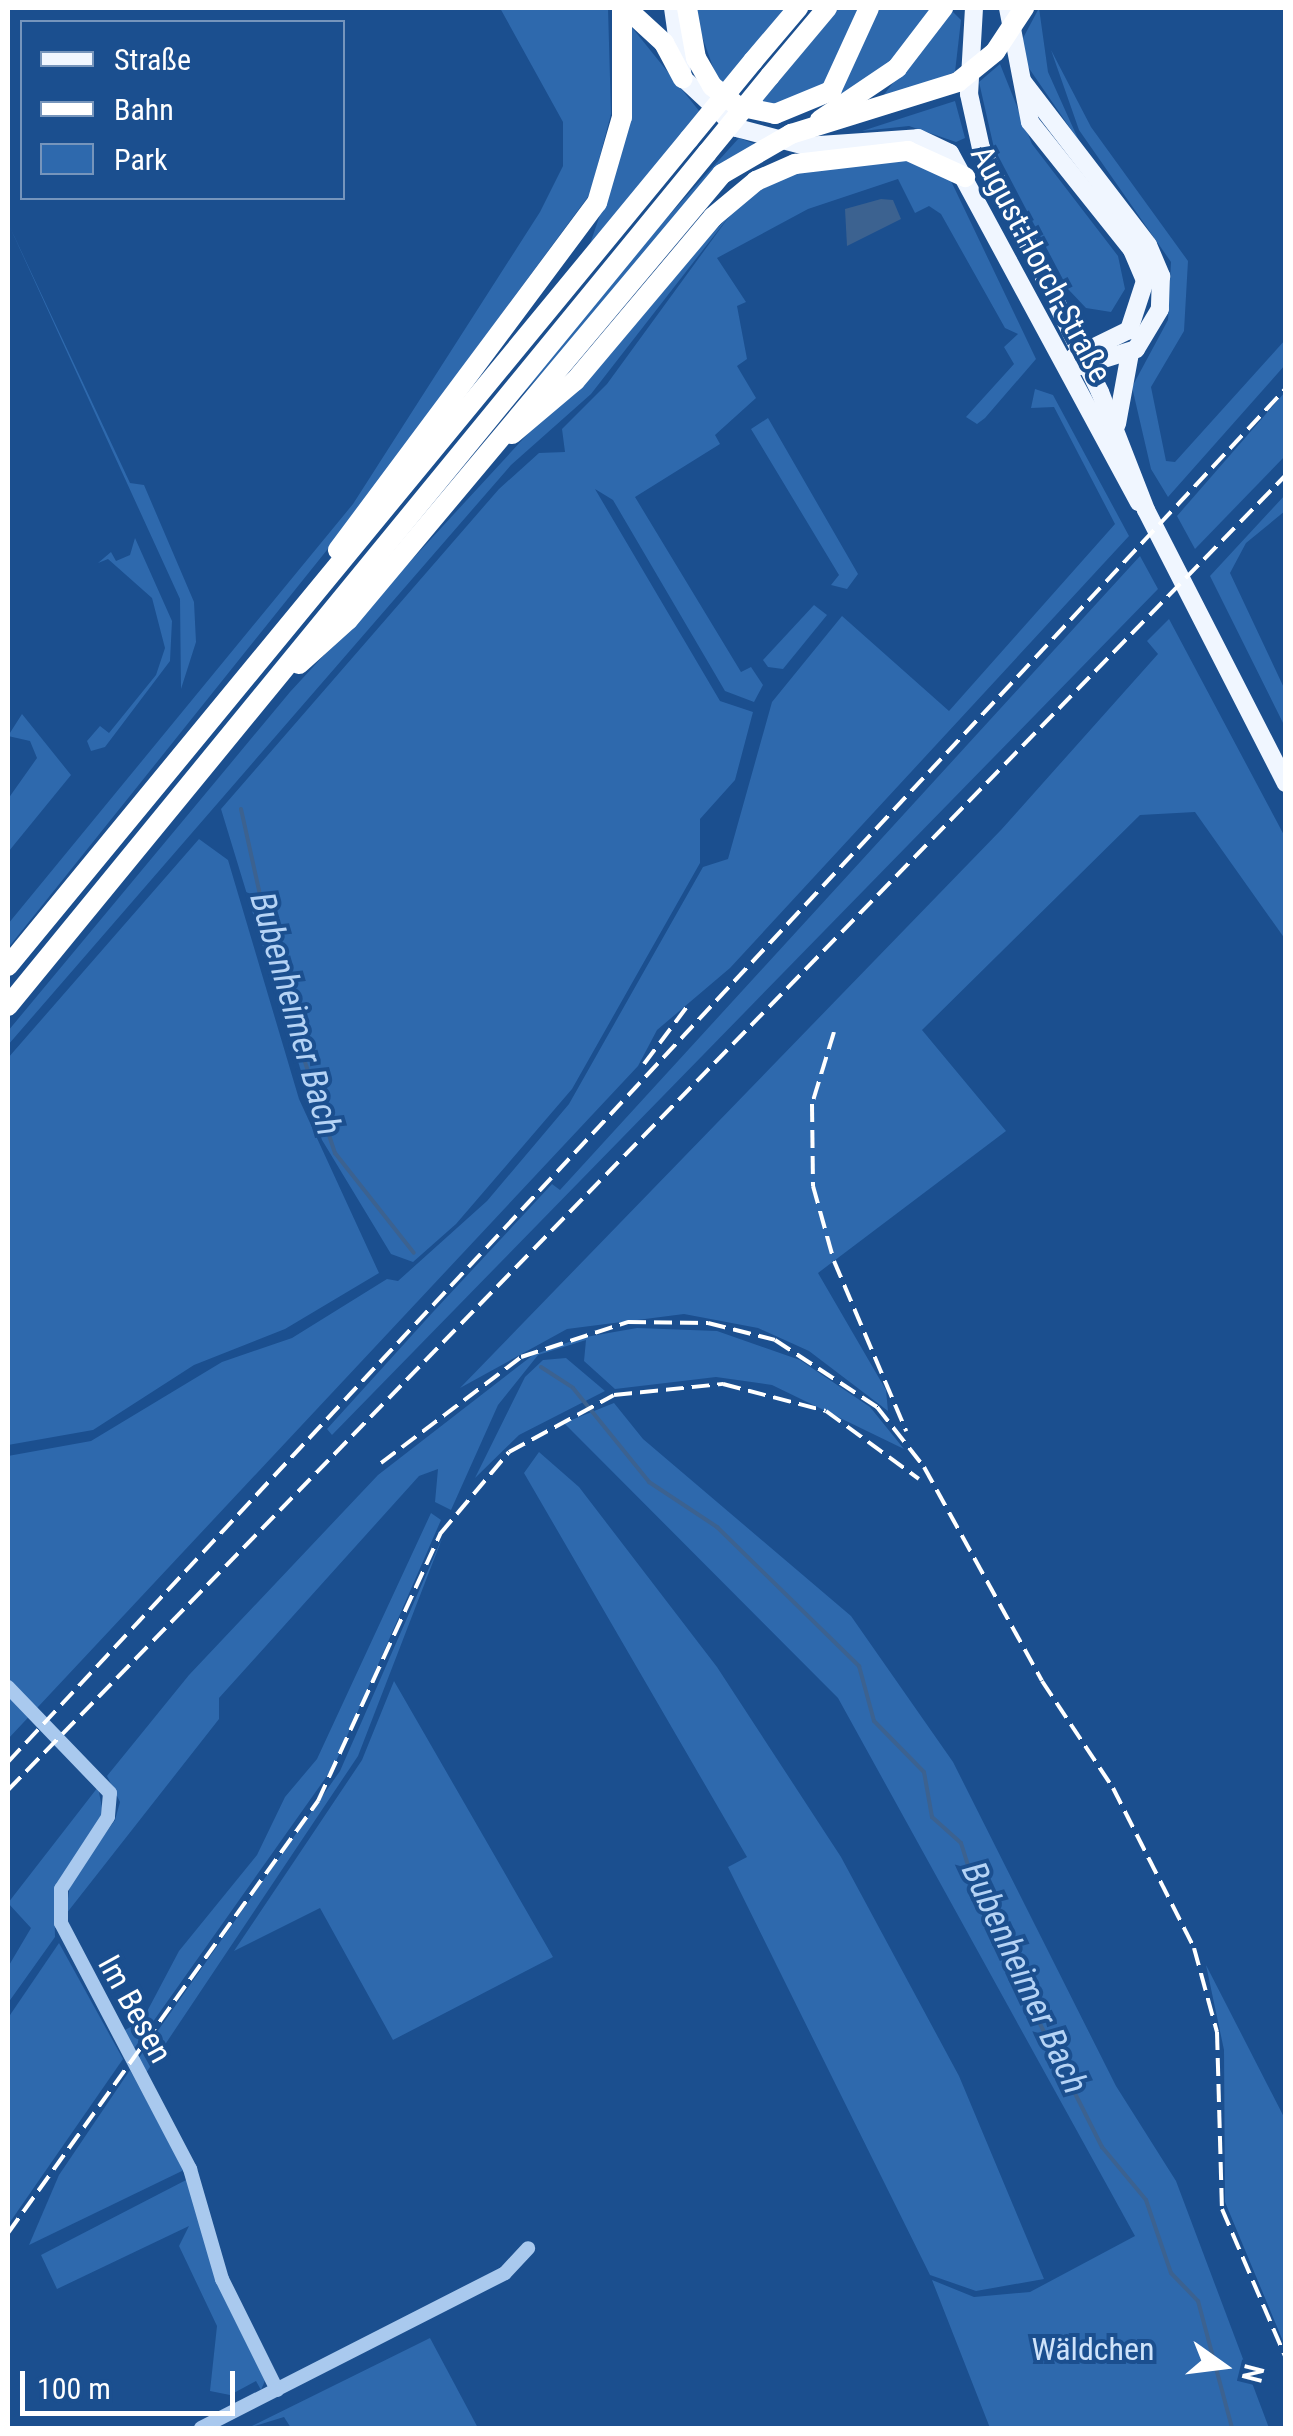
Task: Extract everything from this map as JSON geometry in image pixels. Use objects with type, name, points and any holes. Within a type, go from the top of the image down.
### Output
[{"type":"highway","points":[[687,8],[696,58],[712,86],[738,106],[776,114],[831,91],[869,8]]},
{"type":"highway","points":[[8,966],[798,8]]},
{"type":"highway","points":[[8,1006],[826,8]]},
{"type":"highway","points":[[271,684],[348,620],[722,174],[896,68],[943,8]]},
{"type":"highway","points":[[791,134],[958,82],[995,52],[1024,8]]},
{"type":"highway","points":[[291,623],[389,471],[590,216],[620,132],[622,18],[664,42],[684,78]]},
{"type":"highway","points":[[492,448],[575,381],[713,217],[756,181],[795,164],[908,150],[965,176]]},
{"type":"main road","points":[[673,8],[684,78]]},
{"type":"main road","name":"August-Horch-Straße","points":[[974,8],[968,80],[977,135],[1085,360],[1146,510]]},
{"type":"main road","points":[[1008,8],[1018,74],[1044,147],[1142,270],[1140,314],[1085,360]]},
{"type":"main road","points":[[1018,74],[1156,260],[1160,309],[1130,353],[1118,382],[1118,434]]},
{"type":"main road","name":"August-Horch-Straße","points":[[684,78],[708,110],[764,138],[826,146],[918,138],[945,148],[965,176],[1061,364],[1146,510],[1286,783]]},
{"type":"main road","points":[[1066,320],[1110,338]]},
{"type":"main road","points":[[1061,364],[1130,353]]},
{"type":"street","name":"Im Besen","points":[[8,1687],[110,1793],[108,1818],[61,1889],[60,1923],[190,2170],[217,2266],[277,2390]]},
{"type":"street","points":[[201,2428],[505,2273],[528,2248]]},
{"type":"green space","points":[[500,8],[608,8],[611,114],[590,194],[335,540],[8,948],[8,924],[353,504],[540,212],[563,166],[563,122]]},
{"type":"green space","points":[[692,8],[786,8],[720,87]]},
{"type":"green space","points":[[839,8],[863,8],[835,77],[799,103],[759,105]]},
{"type":"green space","points":[[876,8],[936,8],[902,53],[830,106]]},
{"type":"green space","points":[[949,8],[961,20],[955,72],[880,100]]},
{"type":"green space","points":[[1039,8],[1048,72],[1079,141],[1026,64],[1022,40]]},
{"type":"green space","points":[[630,25],[700,112],[590,244],[603,206]]},
{"type":"green space","points":[[1051,50],[1091,127],[1188,261],[1184,331],[1151,387],[1166,461],[1175,462],[1285,340],[1285,365],[1168,497],[1151,469],[1132,387],[1168,320],[1171,262],[1079,130]]},
{"type":"green space","points":[[1000,64],[1032,144],[1118,256],[1125,289],[1111,312],[1086,308],[1068,289],[994,148],[979,82]]},
{"type":"green space","points":[[955,101],[965,138],[956,142],[909,126],[862,131]]},
{"type":"green space","points":[[739,138],[755,144],[504,414],[661,224]]},
{"type":"green space","points":[[911,156],[951,181],[1036,359],[985,418],[977,424],[966,417],[1014,364],[1004,347],[1018,334],[1005,328],[941,214],[929,206],[915,213],[898,179],[808,209],[717,258],[746,302],[737,306],[747,359],[737,366],[756,398],[715,435],[720,444],[635,497],[741,672],[751,667],[763,685],[754,702],[725,691],[613,500],[595,489],[720,701],[753,712],[735,780],[700,819],[700,863],[572,1089],[456,1224],[413,1262],[391,1254],[322,1140],[221,809],[499,489],[539,453],[565,452],[562,429],[607,384],[739,203],[797,169]]},
{"type":"green space","points":[[734,210],[591,394],[511,465],[8,1045],[8,1031],[290,692]]},
{"type":"green space","points":[[8,223],[130,483],[144,485],[194,602],[196,642],[181,689],[180,599]]},
{"type":"green space","points":[[1035,389],[1053,395],[1129,536],[730,968],[657,1030],[638,1066],[8,1739],[8,1456],[91,1441],[222,1362],[292,1338],[387,1279],[398,1281],[487,1201],[569,1104],[703,867],[728,859],[772,702],[842,616],[949,711],[1115,524],[1054,407],[1031,408]]},
{"type":"green space","points":[[1285,392],[1285,456],[1195,549],[1177,516]]},
{"type":"green space","points":[[768,418],[858,574],[847,589],[831,585],[839,575],[751,429]]},
{"type":"green space","points":[[1285,495],[1285,511],[1246,543],[1230,573],[1285,690],[1285,727],[1210,576]]},
{"type":"green space","points":[[135,538],[172,621],[170,661],[105,747],[91,751],[87,741],[100,726],[109,733],[156,675],[165,648],[152,598],[108,559],[98,563],[111,552],[116,561],[130,555]]},
{"type":"green space","points":[[1140,556],[1158,589],[332,1435],[327,1429],[433,1312],[552,1184],[560,1190]]},
{"type":"green space","points":[[814,605],[827,615],[783,669],[768,667],[763,660]]},
{"type":"green space","points":[[1169,619],[1285,837],[1285,939],[1195,812],[1140,815],[922,1030],[1006,1131],[818,1273],[886,1390],[888,1411],[809,1351],[758,1328],[684,1314],[567,1329],[460,1388],[1001,830],[1158,654],[1147,641]]},
{"type":"green space","points":[[22,714],[71,775],[9,851],[8,799],[37,758],[30,741],[8,736]]},
{"type":"green space","points":[[199,839],[228,860],[299,1099],[379,1273],[285,1329],[194,1365],[93,1430],[8,1445],[8,1058]]},
{"type":"green space","points":[[637,1328],[717,1331],[800,1360],[870,1407],[904,1449],[772,1385],[716,1377],[615,1389],[584,1361],[586,1340],[538,1355],[498,1405],[451,1510],[435,1502],[438,1469],[419,1476],[219,1698],[219,1719],[66,1914],[70,1883],[115,1820],[120,1802],[107,1776],[189,1675],[378,1475],[533,1355],[580,1338]]},
{"type":"green space","points":[[566,1358],[605,1391],[519,1435],[475,1478],[525,1377],[543,1360]]},
{"type":"green space","name":"Wäldchen","points":[[614,1403],[643,1439],[851,1616],[953,1762],[1116,2086],[1176,2181],[1269,2428],[990,2428],[932,2280],[974,2297],[1030,2292],[1135,2236],[838,1698],[564,1423]]},
{"type":"green space","points":[[539,1452],[579,1487],[717,1667],[841,1857],[959,2076],[1044,2279],[976,2291],[930,2275],[728,1867],[747,1857],[524,1473]]},
{"type":"green space","points":[[431,1513],[441,1520],[334,1766],[133,2050],[123,2031],[142,2021],[179,1951],[257,1855],[285,1797],[317,1759]]},
{"type":"green space","points":[[443,1536],[358,1756],[146,2073],[138,2059],[340,1771]]},
{"type":"green space","points":[[394,1681],[553,1957],[393,2040],[320,1908],[234,1951],[362,1760]]},
{"type":"green space","points":[[98,1787],[103,1813],[54,1891],[55,1937],[8,2003],[8,1967],[31,1928],[8,1903]]},
{"type":"green space","points":[[59,1943],[123,2059],[8,2225],[8,2018]]},
{"type":"green space","points":[[1206,1965],[1285,2119],[1285,2346],[1225,2202],[1224,2050]]},
{"type":"green space","points":[[130,2070],[184,2170],[29,2245],[59,2175]]},
{"type":"green space","points":[[188,2179],[216,2279],[266,2378],[261,2390],[256,2381],[230,2395],[210,2391],[217,2326],[179,2246],[189,2226],[57,2289],[41,2255]]},
{"type":"green space","points":[[430,2338],[478,2428],[291,2428],[284,2417],[248,2428]]},
{"type":"shaded area","points":[[881,199],[893,200],[901,219],[847,246],[845,209]]},
{"type":"waterway","name":"Bubenheimer Bach","points":[[241,809],[281,989],[335,1153],[414,1253]]},
{"type":"waterway","name":"Bubenheimer Bach","points":[[541,1367],[573,1388],[649,1482],[717,1527],[859,1666],[874,1721],[924,1772],[932,1817],[961,1843],[977,1894],[1007,1933],[1023,1990],[1102,2147],[1146,2200],[1171,2273],[1198,2301],[1232,2428]]},
{"type":"railway","points":[[8,1762],[1286,388]]},
{"type":"railway","points":[[8,1790],[1286,475]]},
{"type":"railway","points":[[644,1064],[689,1004]]},
{"type":"railway","points":[[834,1032],[812,1104],[813,1186],[834,1261],[906,1431]]},
{"type":"railway","points":[[381,1463],[521,1357],[628,1322],[708,1323],[775,1340],[877,1407],[924,1467],[1042,1681],[1113,1788],[1194,1948],[1217,2032],[1222,2209],[1286,2358]]},
{"type":"railway","points":[[8,2233],[318,1801],[440,1534],[509,1452],[614,1395],[723,1384],[826,1411],[919,1479]]}]
